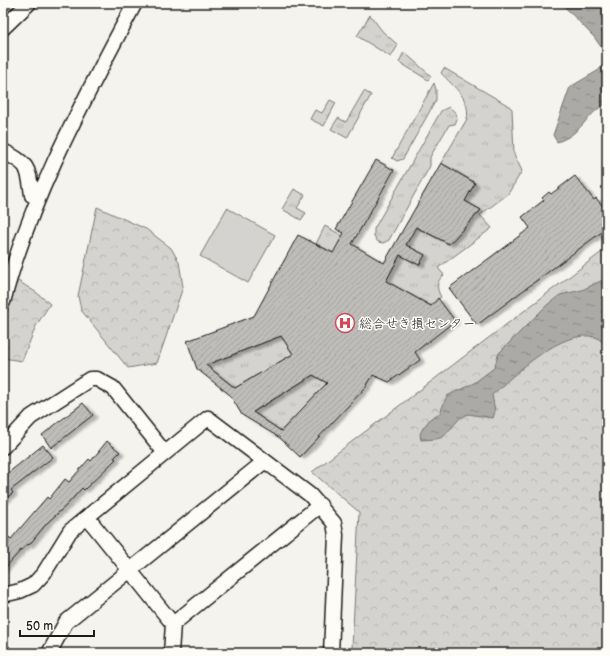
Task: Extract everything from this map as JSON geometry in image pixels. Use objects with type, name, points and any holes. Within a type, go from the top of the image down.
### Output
[{"type":"street","points":[[3,28],[28,3]]},
{"type":"street","points":[[3,302],[13,262],[37,197],[62,144],[135,3]]},
{"type":"street","points":[[3,151],[23,162],[29,173],[32,195],[37,197]]},
{"type":"street","points":[[3,447],[36,413],[90,380],[97,379],[113,388],[165,453]]},
{"type":"street","points":[[3,595],[27,588],[39,579],[70,531],[208,418],[310,495],[334,523],[336,535],[331,653]]},
{"type":"street","points":[[49,653],[66,622],[265,461]]},
{"type":"street","points":[[173,624],[320,506]]},
{"type":"street","points":[[87,517],[173,624],[171,653]]},
{"type":"green space","points":[[370,15],[383,32],[398,45],[391,57],[357,36]]},
{"type":"green space","points":[[404,52],[431,76],[428,80],[399,62]]},
{"type":"green space","points":[[444,68],[512,109],[514,154],[522,171],[508,194],[480,215],[492,228],[438,268],[444,275],[438,282],[438,291],[441,297],[431,306],[386,281],[400,255],[419,265],[425,255],[406,245],[415,227],[449,244],[481,210],[465,201],[474,182],[441,163],[467,119],[468,112],[464,99],[456,88],[441,73]]},
{"type":"green space","points":[[434,83],[436,100],[403,159],[397,161],[392,158]]},
{"type":"green space","points":[[364,91],[371,95],[347,138],[331,129],[338,118],[346,122]]},
{"type":"green space","points":[[330,100],[336,103],[324,126],[310,119],[315,110],[322,113]]},
{"type":"green space","points":[[449,107],[456,113],[457,119],[455,124],[449,125],[430,157],[430,166],[389,240],[383,243],[378,242],[374,236],[374,229],[441,111]]},
{"type":"green space","points":[[294,189],[305,195],[297,208],[306,213],[301,220],[282,209]]},
{"type":"green space","points":[[97,207],[146,229],[171,248],[179,262],[183,287],[157,363],[128,368],[81,310],[78,296]]},
{"type":"green space","points":[[227,208],[275,235],[248,283],[200,256]]},
{"type":"green space","points":[[325,226],[343,236],[368,271],[316,244]]},
{"type":"green space","points":[[607,248],[607,653],[365,653],[352,648],[359,512],[312,472]]},
{"type":"green space","points":[[15,279],[37,293],[50,304],[36,326],[22,361],[3,358],[3,328]]},
{"type":"green space","points":[[281,336],[293,354],[235,388],[206,365]]},
{"type":"green space","points":[[313,375],[327,383],[281,431],[253,412]]},
{"type":"water","points":[[561,3],[607,3],[607,103],[593,113],[572,134],[557,142],[553,135],[570,87],[599,70],[604,63],[604,51],[594,37]]},
{"type":"water","points":[[607,278],[607,347],[595,337],[582,336],[568,339],[554,346],[526,365],[492,395],[495,411],[493,418],[468,414],[460,418],[443,437],[421,440],[420,434],[423,428],[431,418],[440,413],[447,396],[474,383],[494,368],[499,353],[547,305],[560,295],[582,290]]},
{"type":"building","points":[[376,160],[394,170],[352,244],[384,263],[441,163],[475,183],[465,201],[481,210],[449,244],[416,227],[406,245],[425,255],[419,265],[400,255],[386,281],[431,306],[438,298],[455,321],[415,352],[420,360],[389,382],[373,375],[366,387],[300,457],[280,438],[242,415],[230,395],[197,369],[187,341],[254,316],[298,235],[333,253],[344,233],[336,229]],"holes":[[[281,336],[293,354],[235,388],[206,365]],[[313,375],[327,383],[281,431],[253,412]]]},
{"type":"building","points":[[575,176],[594,200],[596,198],[607,211],[607,228],[477,325],[449,288],[530,228],[522,217],[544,200],[542,198],[549,192],[551,194]]},
{"type":"building","points":[[83,403],[93,415],[51,448],[42,435]]},
{"type":"building","points":[[107,441],[120,452],[114,458],[116,459],[84,490],[82,488],[67,505],[48,522],[29,545],[28,544],[22,549],[3,570],[3,544],[9,537],[11,539],[47,497],[49,499],[65,479],[69,482],[89,459],[91,461]]},
{"type":"building","points":[[43,445],[53,457],[11,490],[13,493],[3,501],[3,477]]},
{"type":"place","name":"総合せき損センター","points":[[345,323]]}]
